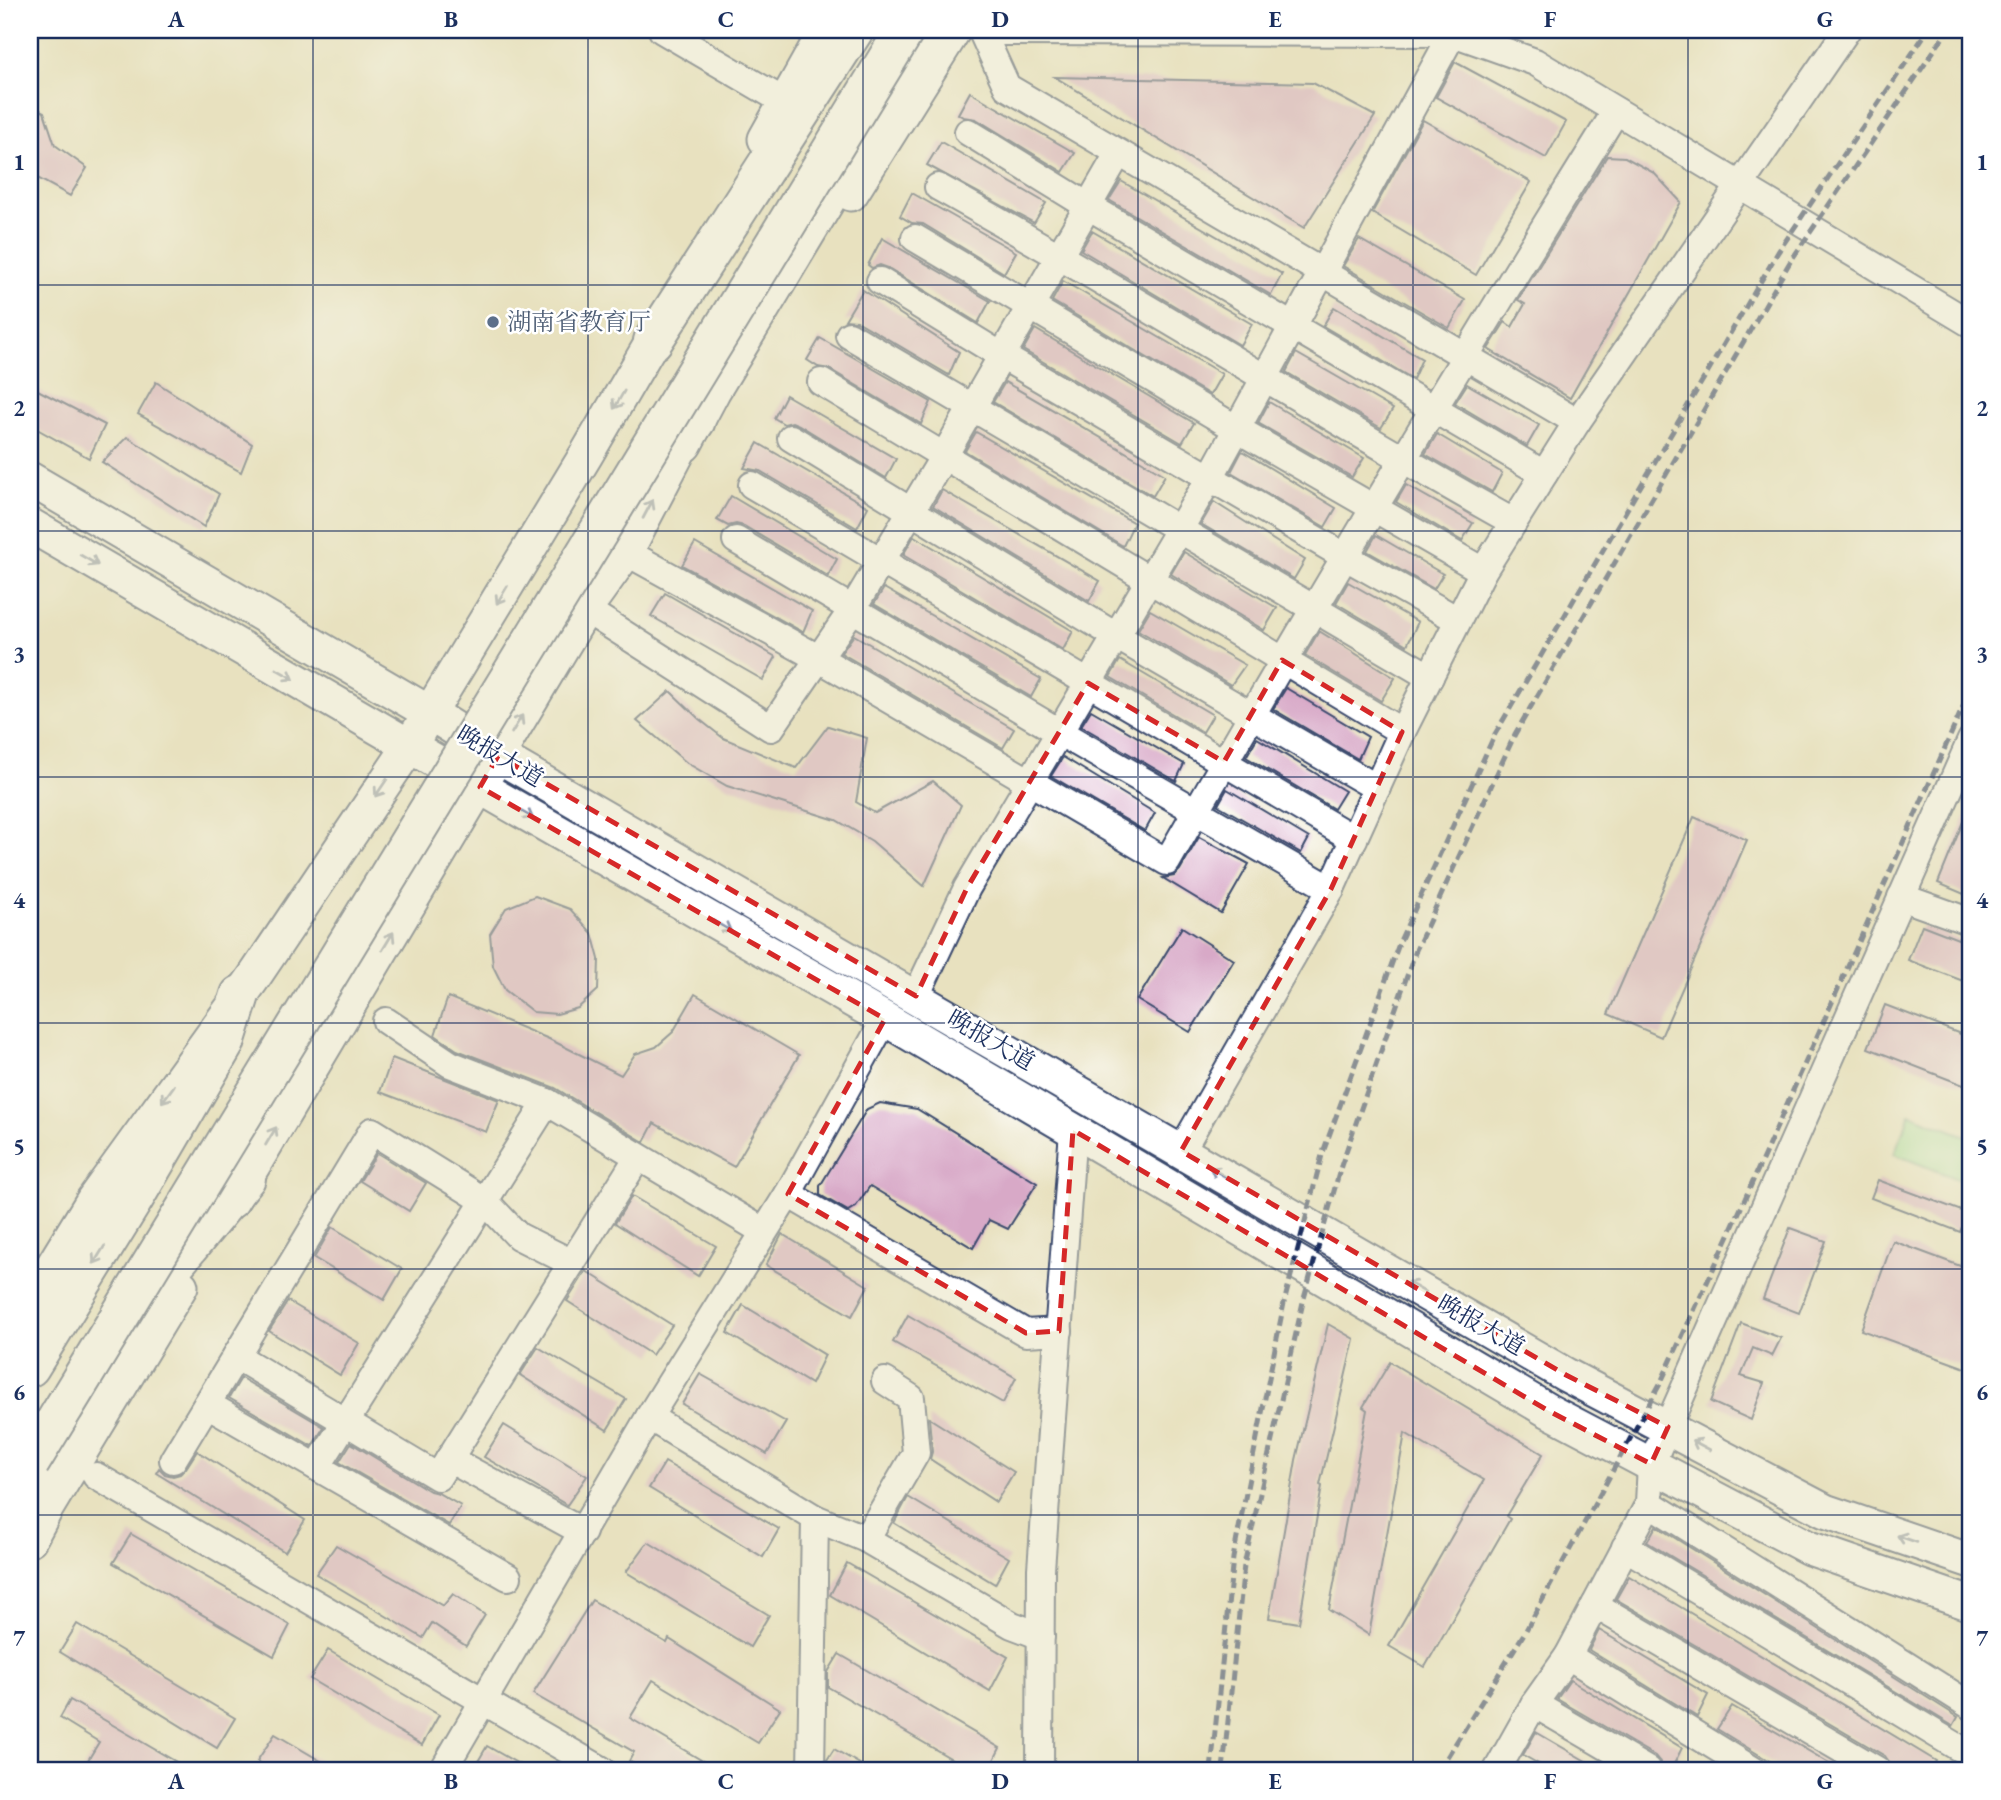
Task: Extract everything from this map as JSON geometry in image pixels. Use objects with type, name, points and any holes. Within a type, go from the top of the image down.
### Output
[{"type":"highway","points":[[653,341],[854,30]]},
{"type":"highway","points":[[30,1413],[159,1207],[217,1107],[877,30]]},
{"type":"highway","points":[[30,1463],[905,30]]},
{"type":"highway","points":[[683,443],[711,390],[928,30]]},
{"type":"highway","points":[[30,1367],[135,1197],[225,1043],[240,995]]},
{"type":"highway","points":[[30,1497],[170,1270],[246,1178]]},
{"type":"main road","points":[[30,1303],[93,1200],[252,980],[409,747],[653,341],[825,30]]},
{"type":"main road","points":[[30,1539],[585,609],[626,552],[683,443],[780,307],[968,31]]},
{"type":"main road","name":"晚报大道","points":[[30,479],[430,713],[498,756],[1566,1375],[1825,1511],[1971,1562]]},
{"type":"main road","name":"晚报大道","points":[[30,525],[409,747],[885,1018],[1547,1410],[1809,1548],[1971,1604]]},
{"type":"street","points":[[662,30],[785,102]]},
{"type":"street","points":[[1181,1151],[1331,890],[1402,732],[1483,571],[1577,422],[1847,30]]},
{"type":"street","points":[[968,31],[1453,33],[1535,62],[1971,324]]},
{"type":"street","points":[[968,31],[1007,87],[1577,422]]},
{"type":"street","points":[[916,996],[967,888],[1211,477],[1453,33]]},
{"type":"street","points":[[626,552],[818,658],[1167,862],[1344,556],[1616,111]]},
{"type":"street","points":[[968,132],[1088,206],[1544,474]]},
{"type":"street","points":[[585,609],[771,727],[852,610],[1118,154]]},
{"type":"street","points":[[938,187],[1060,255],[1402,460],[1513,522]]},
{"type":"street","points":[[915,239],[1483,571]]},
{"type":"street","points":[[880,281],[1002,356],[1458,620]]},
{"type":"street","points":[[849,335],[1430,677]]},
{"type":"street","points":[[821,383],[1402,732]]},
{"type":"street","points":[[791,438],[1116,636],[1377,788]]},
{"type":"street","points":[[752,485],[1354,839]]},
{"type":"street","points":[[736,540],[1331,890]]},
{"type":"street","points":[[1503,1768],[1534,1704],[1568,1656],[1648,1503],[1651,1464],[1971,740]]},
{"type":"street","points":[[1901,897],[1971,922]]},
{"type":"street","points":[[443,1770],[649,1417],[788,1194],[885,1018]]},
{"type":"street","points":[[386,1021],[450,1064],[547,1102],[763,1231]]},
{"type":"street","points":[[317,1467],[547,1102]]},
{"type":"street","points":[[1040,1770],[1041,1569],[1073,1130]]},
{"type":"street","points":[[173,1460],[372,1131],[485,1201],[518,1236],[572,1263]]},
{"type":"street","points":[[236,1356],[438,1476],[638,1157]]},
{"type":"street","points":[[788,1194],[1026,1333],[1059,1331]]},
{"type":"street","points":[[866,1539],[916,1453],[911,1398],[886,1381]]},
{"type":"street","points":[[207,1404],[508,1577]]},
{"type":"street","points":[[649,1417],[815,1518],[866,1539],[1012,1625],[1041,1636]]},
{"type":"street","points":[[449,1459],[583,1532]]},
{"type":"street","points":[[96,1476],[602,1770]]},
{"type":"street","points":[[1648,1503],[1971,1706]]},
{"type":"street","points":[[811,1770],[815,1518]]},
{"type":"street","points":[[1625,1547],[1971,1755]]},
{"type":"street","points":[[1595,1605],[1877,1770]]},
{"type":"street","points":[[1568,1656],[1752,1770]]},
{"type":"street","points":[[1534,1704],[1647,1770]]},
{"type":"highlighted area","points":[[1282,660],[1402,732],[1331,889],[1181,1151],[1566,1375],[1668,1427],[1651,1464],[1547,1410],[1073,1130],[1059,1331],[1026,1333],[788,1194],[885,1019],[480,787],[498,756],[916,996],[967,888],[1088,683],[1224,762]]},
{"type":"green space","points":[[1910,1114],[1971,1138],[1971,1173],[1967,1183],[1894,1154]]},
{"type":"building","points":[[1455,62],[1566,122],[1546,158],[1436,97]]},
{"type":"building","points":[[1055,77],[1313,83],[1375,116],[1304,228]]},
{"type":"building","points":[[970,92],[1075,153],[1063,172],[976,119],[958,114]]},
{"type":"building","points":[[30,105],[44,112],[55,145],[87,168],[70,196],[30,174],[35,160],[30,155]]},
{"type":"building","points":[[1423,120],[1531,182],[1476,275],[1372,213]]},
{"type":"building","points":[[941,142],[1046,203],[1034,223],[927,165]]},
{"type":"building","points":[[1607,156],[1625,157],[1654,173],[1681,202],[1570,398],[1488,349],[1505,322],[1512,327],[1525,304],[1518,300]]},
{"type":"building","points":[[1121,181],[1282,274],[1271,295],[1109,200]]},
{"type":"building","points":[[912,193],[1016,252],[1004,273],[923,224],[912,223],[900,216]]},
{"type":"building","points":[[1092,231],[1252,324],[1240,345],[1081,250]]},
{"type":"building","points":[[882,238],[990,301],[978,323],[888,268],[880,265],[872,268],[868,265]]},
{"type":"building","points":[[1359,239],[1465,300],[1449,328],[1343,266]]},
{"type":"building","points":[[1063,281],[1222,374],[1210,395],[1052,301]]},
{"type":"building","points":[[863,290],[959,352],[949,375],[857,321],[845,320]]},
{"type":"building","points":[[1334,307],[1422,359],[1413,379],[1323,326]]},
{"type":"building","points":[[1035,329],[1194,423],[1182,443],[1023,350]]},
{"type":"building","points":[[820,338],[931,402],[921,424],[829,369],[818,367],[807,360]]},
{"type":"building","points":[[1296,353],[1393,409],[1381,428],[1286,372]]},
{"type":"building","points":[[156,382],[252,444],[241,472],[138,414]]},
{"type":"building","points":[[1005,382],[1165,475],[1153,496],[993,402]]},
{"type":"building","points":[[1467,384],[1539,425],[1527,446],[1455,403]]},
{"type":"building","points":[[30,386],[105,425],[89,458],[30,425]]},
{"type":"building","points":[[786,395],[896,459],[886,478],[799,425],[792,422],[784,424],[774,418]]},
{"type":"building","points":[[1269,402],[1364,458],[1352,477],[1258,423]]},
{"type":"building","points":[[976,432],[1134,523],[1123,546],[965,451]]},
{"type":"building","points":[[1437,434],[1502,473],[1492,492],[1425,454]]},
{"type":"building","points":[[127,437],[219,494],[204,527],[102,462]]},
{"type":"building","points":[[758,443],[868,507],[857,528],[760,471],[744,468]]},
{"type":"building","points":[[1242,451],[1336,508],[1325,527],[1231,472]]},
{"type":"building","points":[[1406,485],[1473,523],[1462,541],[1396,502]]},
{"type":"building","points":[[942,490],[1100,581],[1089,601],[933,506]]},
{"type":"building","points":[[731,496],[837,559],[828,576],[744,526],[728,526],[717,520]]},
{"type":"building","points":[[1214,502],[1305,560],[1294,579],[1201,524]]},
{"type":"building","points":[[1376,535],[1443,574],[1434,589],[1367,551]]},
{"type":"building","points":[[914,536],[1073,631],[1063,650],[903,555]]},
{"type":"building","points":[[695,543],[812,611],[803,632],[682,565]]},
{"type":"building","points":[[1184,552],[1277,608],[1264,630],[1171,574]]},
{"type":"building","points":[[1348,582],[1418,622],[1407,645],[1336,603]]},
{"type":"building","points":[[884,588],[1041,679],[1031,697],[874,604]]},
{"type":"building","points":[[665,593],[776,657],[763,680],[651,616]]},
{"type":"building","points":[[1150,610],[1245,665],[1231,685],[1138,630]]},
{"type":"building","points":[[1319,631],[1395,678],[1381,701],[1305,655]]},
{"type":"building","points":[[854,635],[1014,729],[1003,748],[841,653]]},
{"type":"building","points":[[1120,660],[1213,715],[1203,732],[1110,677]]},
{"type":"building","points":[[1286,688],[1368,737],[1358,759],[1273,709]]},
{"type":"building","points":[[670,691],[723,738],[796,768],[828,726],[867,738],[856,802],[875,813],[933,781],[961,805],[924,886],[872,841],[836,820],[727,786],[687,763],[637,721]]},
{"type":"building","points":[[1091,710],[1184,764],[1176,781],[1081,726]]},
{"type":"building","points":[[1257,738],[1345,791],[1334,809],[1246,757]]},
{"type":"building","points":[[1063,757],[1155,813],[1145,831],[1051,776]]},
{"type":"building","points":[[1227,789],[1309,838],[1301,853],[1218,805]]},
{"type":"building","points":[[1971,802],[1971,897],[1938,883]]},
{"type":"building","points":[[1694,817],[1747,840],[1661,1037],[1608,1014]]},
{"type":"building","points":[[1199,837],[1249,864],[1221,913],[1163,878],[1174,876],[1180,870]]},
{"type":"building","points":[[535,896],[570,909],[592,933],[599,959],[598,990],[578,1008],[557,1014],[533,1012],[505,990],[493,966],[490,934],[506,908]]},
{"type":"building","points":[[1922,925],[1971,944],[1971,984],[1908,960]]},
{"type":"building","points":[[1182,927],[1234,960],[1190,1032],[1137,1000]]},
{"type":"building","points":[[695,994],[799,1055],[734,1167],[654,1123],[644,1142],[555,1088],[457,1050],[435,1035],[448,997],[549,1039],[621,1075],[635,1054],[656,1047],[673,1032]]},
{"type":"building","points":[[1885,1005],[1971,1038],[1971,1088],[1868,1048]]},
{"type":"building","points":[[392,1058],[499,1100],[486,1132],[380,1092]]},
{"type":"building","points":[[880,1103],[917,1109],[1037,1183],[1008,1229],[989,1220],[973,1248],[870,1186],[856,1206],[848,1211],[820,1195],[820,1186],[867,1109]]},
{"type":"building","points":[[377,1153],[426,1183],[409,1211],[360,1181]]},
{"type":"building","points":[[1878,1180],[1967,1213],[1960,1232],[1871,1198]]},
{"type":"building","points":[[632,1196],[716,1246],[698,1276],[615,1223]]},
{"type":"building","points":[[332,1227],[402,1269],[384,1300],[314,1258]]},
{"type":"building","points":[[1790,1228],[1826,1241],[1799,1313],[1763,1299]]},
{"type":"building","points":[[782,1234],[868,1286],[852,1316],[766,1265]]},
{"type":"building","points":[[1893,1241],[1971,1270],[1971,1370],[1861,1330]]},
{"type":"building","points":[[586,1271],[672,1325],[652,1355],[567,1301]]},
{"type":"building","points":[[288,1301],[359,1343],[340,1375],[269,1331]]},
{"type":"building","points":[[743,1305],[825,1355],[811,1384],[727,1333]]},
{"type":"building","points":[[908,1315],[1016,1378],[1003,1403],[893,1342]]},
{"type":"building","points":[[1741,1323],[1781,1338],[1772,1356],[1753,1348],[1741,1376],[1764,1383],[1751,1420],[1711,1402]]},
{"type":"building","points":[[1328,1324],[1354,1339],[1320,1485],[1322,1486],[1299,1623],[1269,1618],[1296,1460]]},
{"type":"building","points":[[538,1347],[626,1399],[607,1430],[520,1375]]},
{"type":"building","points":[[1390,1362],[1543,1454],[1506,1516],[1510,1519],[1425,1667],[1389,1646],[1484,1480],[1405,1433],[1369,1635],[1329,1610],[1367,1410],[1363,1407]]},
{"type":"building","points":[[700,1374],[786,1422],[767,1454],[682,1404]]},
{"type":"building","points":[[241,1378],[324,1427],[312,1446],[229,1398]]},
{"type":"building","points":[[929,1418],[1014,1472],[996,1502],[930,1459],[932,1452]]},
{"type":"building","points":[[504,1425],[587,1476],[567,1505],[484,1457]]},
{"type":"building","points":[[351,1443],[430,1491],[461,1506],[449,1525],[339,1462]]},
{"type":"building","points":[[197,1451],[305,1520],[285,1552],[156,1473],[159,1468],[165,1474],[180,1474]]},
{"type":"building","points":[[665,1462],[779,1529],[763,1557],[649,1488]]},
{"type":"building","points":[[908,1497],[1009,1558],[995,1584],[894,1523]]},
{"type":"building","points":[[1656,1526],[1958,1717],[1953,1726],[1647,1542]]},
{"type":"building","points":[[131,1534],[290,1625],[274,1656],[113,1563]]},
{"type":"building","points":[[648,1542],[769,1615],[750,1647],[626,1572]]},
{"type":"building","points":[[336,1545],[443,1606],[453,1594],[485,1615],[466,1646],[432,1623],[423,1638],[316,1574]]},
{"type":"building","points":[[847,1563],[1008,1657],[990,1691],[830,1595]]},
{"type":"building","points":[[1629,1576],[1936,1761],[1931,1770],[1895,1770],[1885,1756],[1616,1599]]},
{"type":"building","points":[[592,1600],[667,1643],[669,1639],[780,1709],[758,1743],[653,1680],[630,1718],[718,1770],[645,1770],[629,1761],[634,1752],[533,1694]]},
{"type":"building","points":[[77,1624],[235,1718],[217,1748],[60,1652]]},
{"type":"building","points":[[1599,1630],[1708,1695],[1697,1717],[1589,1650]]},
{"type":"building","points":[[328,1650],[439,1715],[422,1745],[310,1679]]},
{"type":"building","points":[[839,1654],[1000,1748],[989,1770],[971,1770],[828,1687],[828,1672]]},
{"type":"building","points":[[1570,1680],[1682,1748],[1671,1770],[1663,1769],[1655,1756],[1557,1699]]},
{"type":"building","points":[[70,1700],[190,1770],[82,1770],[99,1742],[60,1718]]},
{"type":"building","points":[[1732,1706],[1841,1770],[1784,1770],[1717,1729]]},
{"type":"building","points":[[1536,1732],[1601,1770],[1549,1770],[1523,1755]]},
{"type":"building","points":[[275,1734],[336,1770],[272,1770],[257,1761]]},
{"type":"building","points":[[487,1746],[529,1770],[473,1770]]},
{"type":"building","points":[[834,1749],[870,1770],[827,1770],[827,1760]]},
{"type":"railway","points":[[1211,1770],[1233,1558],[1284,1303],[1322,1155],[1400,941],[1495,734],[1778,252],[1928,30]]},
{"type":"railway","points":[[1223,1770],[1244,1565],[1303,1302],[1341,1166],[1416,950],[1515,734],[1790,262],[1948,30]]},
{"type":"railway","points":[[1439,1770],[1525,1632],[1661,1382],[1971,689]]},
{"type":"place","name":"湖南省教育厅","points":[[493,322]]}]
